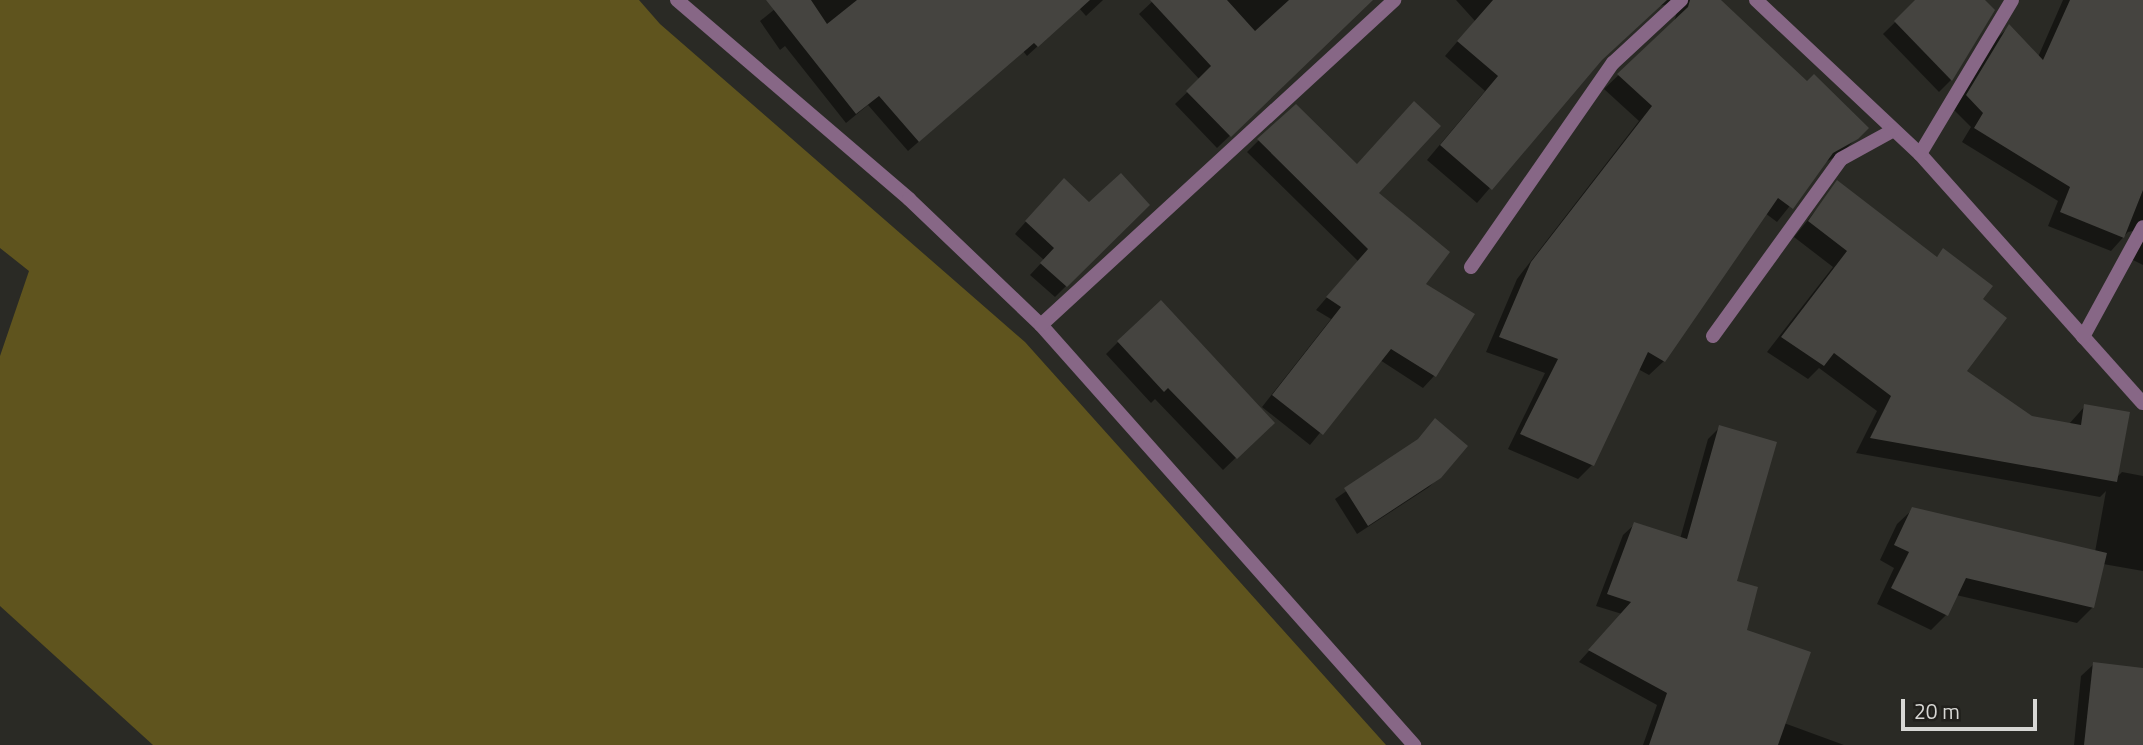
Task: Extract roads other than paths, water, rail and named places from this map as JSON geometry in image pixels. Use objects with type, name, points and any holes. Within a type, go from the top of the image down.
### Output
[{"type":"street","points":[[1041,325],[1394,0]]},
{"type":"street","points":[[1471,267],[1613,63],[1681,0]]},
{"type":"street","points":[[1756,0],[1920,154],[2143,403]]},
{"type":"street","points":[[1920,154],[2012,0]]},
{"type":"street","points":[[680,1],[909,199],[1041,325],[1414,745]]},
{"type":"street","points":[[1713,336],[1841,159],[1894,130]]},
{"type":"street","points":[[2083,337],[2143,228]]}]
